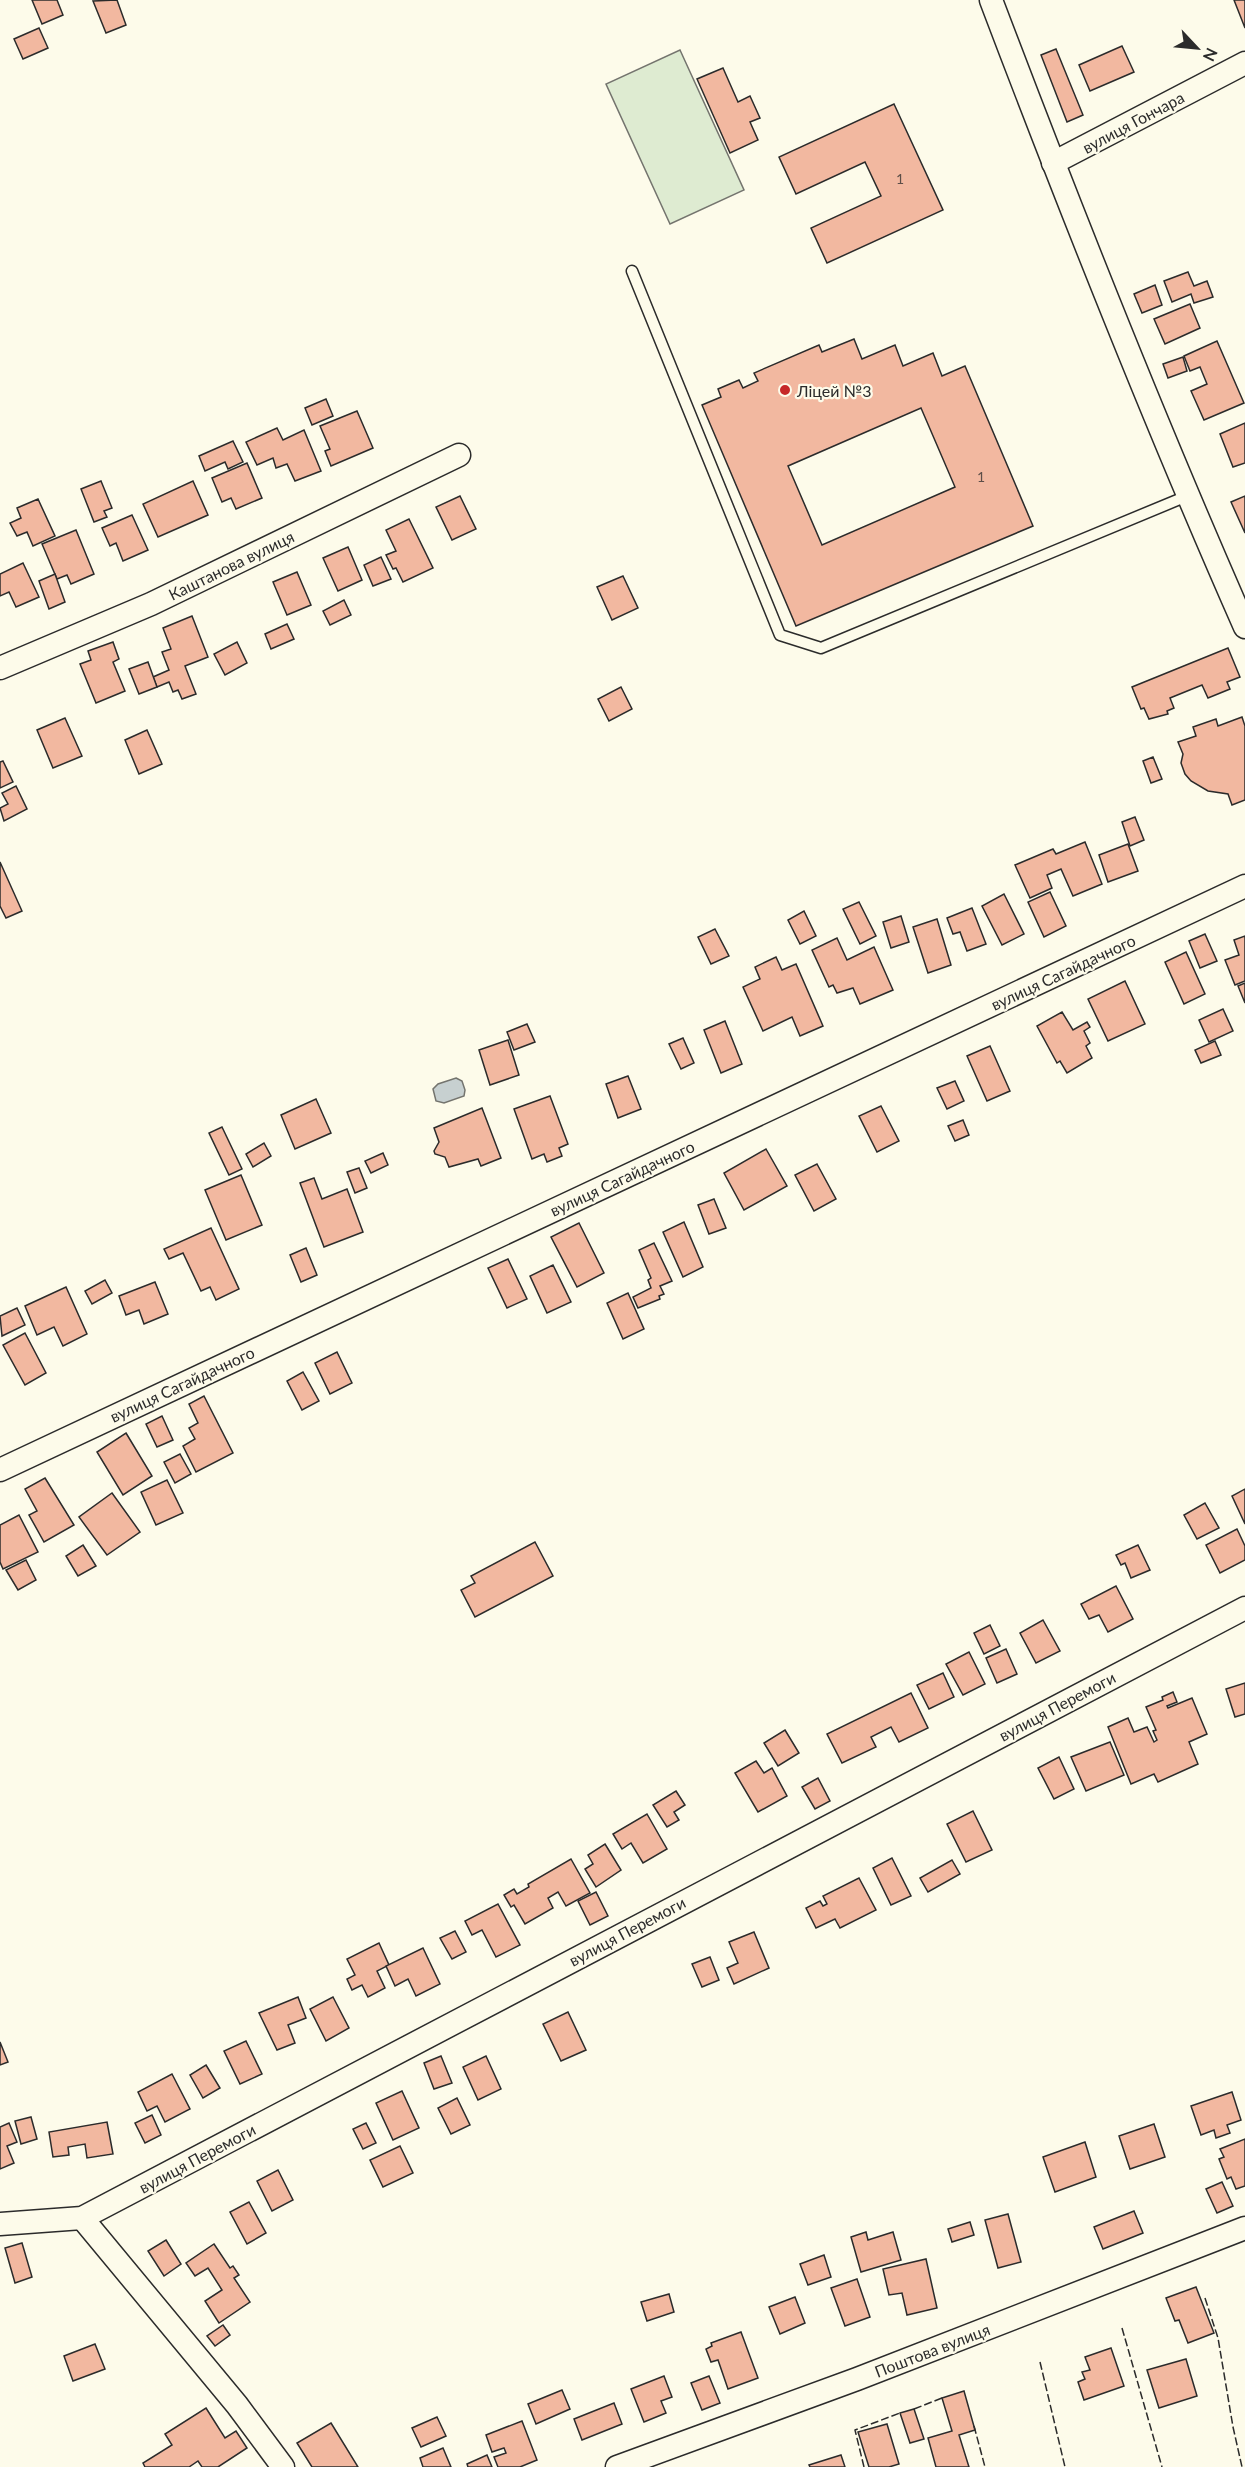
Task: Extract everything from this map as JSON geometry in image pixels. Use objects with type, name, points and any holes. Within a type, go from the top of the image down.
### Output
[{"type":"street","points":[[991,0],[1053,164],[1187,496],[1245,627]]},
{"type":"street","name":"вулиця Гончара","points":[[1053,164],[1245,63]]},
{"type":"street","name":"Каштанова вулиця","points":[[0,668],[151,604],[459,455]]},
{"type":"street","name":"вулиця Сагайдачного","points":[[0,1470],[1245,886]]},
{"type":"street","name":"вулиця Перемоги","points":[[3,2219],[82,2218],[1245,1608]]},
{"type":"street","points":[[82,2218],[237,2405],[283,2467]]},
{"type":"street","name":"Поштова вулиця","points":[[617,2467],[857,2379],[1245,2228]]},
{"type":"lane","points":[[632,271],[780,635],[821,648],[1187,496]]},
{"type":"green space","points":[[680,50],[744,190],[670,224],[606,84]]},
{"type":"shaded area","points":[[456,1078],[462,1081],[464,1096],[444,1103],[436,1101],[433,1089],[438,1084]]},
{"type":"building","points":[[32,0],[57,0],[63,15],[42,24]]},
{"type":"building","points":[[117,0],[126,25],[106,33],[93,1]]},
{"type":"building","points":[[1234,0],[1245,0],[1245,28]]},
{"type":"building","points":[[39,28],[48,48],[23,59],[14,39]]},
{"type":"building","points":[[1122,46],[1134,72],[1090,91],[1079,65]]},
{"type":"building","points":[[1056,49],[1083,115],[1067,122],[1041,55]]},
{"type":"building","points":[[723,68],[738,102],[750,96],[760,118],[750,122],[758,140],[730,153],[697,79]]},
{"type":"building","points":[[894,104],[943,210],[827,263],[811,228],[881,196],[865,162],[796,194],[779,157]]},
{"type":"building","points":[[1188,272],[1194,286],[1207,281],[1213,297],[1194,303],[1191,294],[1172,302],[1164,281]]},
{"type":"building","points":[[1155,285],[1162,305],[1142,313],[1134,294]]},
{"type":"building","points":[[1190,304],[1200,328],[1165,344],[1154,319]]},
{"type":"building","points":[[854,339],[862,359],[895,345],[903,366],[933,353],[942,376],[965,366],[1033,526],[796,626],[702,405],[721,397],[718,389],[739,380],[743,388],[758,381],[754,373],[819,345],[822,352]],"holes":[[[921,408],[955,487],[822,545],[788,466]]]},
{"type":"building","points":[[1217,341],[1244,403],[1204,420],[1191,391],[1207,384],[1200,367],[1190,371],[1184,356]]},
{"type":"building","points":[[1183,357],[1187,371],[1168,378],[1163,364]]},
{"type":"building","points":[[326,399],[333,416],[312,425],[305,408]]},
{"type":"building","points":[[357,411],[373,448],[331,466],[325,451],[330,449],[320,426]]},
{"type":"building","points":[[1245,423],[1245,463],[1233,467],[1220,434]]},
{"type":"building","points":[[277,428],[283,440],[304,430],[321,471],[295,481],[287,464],[276,468],[273,458],[257,465],[246,442]]},
{"type":"building","points":[[233,441],[243,462],[228,469],[225,462],[205,471],[199,456]]},
{"type":"building","points":[[247,463],[262,498],[236,509],[231,498],[222,502],[212,478]]},
{"type":"building","points":[[101,481],[112,508],[104,511],[107,517],[94,522],[81,489]]},
{"type":"building","points":[[193,481],[208,515],[158,537],[143,504]]},
{"type":"building","points":[[460,496],[476,529],[452,540],[436,507]]},
{"type":"building","points":[[1245,496],[1245,533],[1231,502]]},
{"type":"building","points":[[38,499],[55,536],[33,546],[27,532],[17,536],[10,523],[21,518],[17,508]]},
{"type":"building","points":[[132,515],[148,550],[123,561],[116,543],[110,546],[102,528]]},
{"type":"building","points":[[409,519],[433,568],[403,582],[386,555],[396,551],[386,530]]},
{"type":"building","points":[[76,530],[94,574],[71,584],[67,575],[57,579],[42,544]]},
{"type":"building","points":[[348,547],[362,580],[338,591],[323,558]]},
{"type":"building","points":[[381,557],[391,579],[373,586],[364,565]]},
{"type":"building","points":[[23,563],[39,597],[16,607],[9,592],[0,596],[0,574]]},
{"type":"building","points":[[297,572],[311,605],[287,615],[273,582]]},
{"type":"building","points":[[55,574],[65,602],[49,609],[39,581]]},
{"type":"building","points":[[623,576],[638,608],[612,620],[597,587]]},
{"type":"building","points":[[344,600],[351,615],[330,625],[323,611]]},
{"type":"building","points":[[192,616],[208,657],[185,666],[196,694],[182,699],[178,690],[173,692],[169,682],[157,687],[153,677],[169,670],[162,652],[171,649],[163,628]]},
{"type":"building","points":[[287,624],[294,639],[271,649],[265,634]]},
{"type":"building","points":[[113,642],[119,659],[113,662],[125,691],[96,703],[80,664],[91,660],[88,651]]},
{"type":"building","points":[[237,642],[247,663],[225,675],[214,654]]},
{"type":"building","points":[[1228,648],[1240,677],[1227,682],[1230,689],[1208,698],[1202,685],[1170,698],[1174,708],[1167,711],[1168,714],[1149,719],[1144,708],[1141,709],[1132,687]]},
{"type":"building","points":[[148,662],[157,687],[139,694],[129,669]]},
{"type":"building","points":[[621,687],[632,709],[609,721],[598,699]]},
{"type":"building","points":[[1242,717],[1245,726],[1245,800],[1232,805],[1228,794],[1208,791],[1191,781],[1185,774],[1181,763],[1183,754],[1178,742],[1196,736],[1193,727],[1216,719],[1218,726]]},
{"type":"building","points":[[65,718],[82,756],[53,768],[37,730]]},
{"type":"building","points":[[147,730],[162,764],[139,774],[125,740]]},
{"type":"building","points":[[1153,757],[1162,779],[1151,783],[1143,761]]},
{"type":"building","points":[[3,761],[13,782],[0,788],[0,762]]},
{"type":"building","points":[[16,786],[27,809],[4,821],[0,808],[8,804],[2,793]]},
{"type":"building","points":[[1135,817],[1144,840],[1130,846],[1122,822]]},
{"type":"building","points":[[1085,842],[1102,884],[1073,896],[1061,869],[1047,875],[1052,888],[1030,898],[1015,865],[1053,849],[1056,854]]},
{"type":"building","points":[[1128,844],[1138,871],[1108,882],[1099,855]]},
{"type":"building","points":[[0,862],[22,911],[6,918],[0,906]]},
{"type":"building","points":[[1050,892],[1066,926],[1044,937],[1028,902]]},
{"type":"building","points":[[1004,894],[1024,934],[1002,945],[982,906]]},
{"type":"building","points":[[859,902],[876,936],[860,944],[843,909]]},
{"type":"building","points":[[972,908],[986,944],[967,951],[960,932],[953,934],[947,918]]},
{"type":"building","points":[[804,911],[816,936],[800,944],[788,920]]},
{"type":"building","points":[[901,916],[909,942],[891,948],[883,922]]},
{"type":"building","points":[[937,919],[951,965],[928,973],[913,927]]},
{"type":"building","points":[[715,929],[729,956],[711,964],[698,937]]},
{"type":"building","points":[[1205,934],[1217,961],[1200,968],[1189,941]]},
{"type":"building","points":[[1245,936],[1245,981],[1235,985],[1225,960],[1239,955],[1234,940]]},
{"type":"building","points":[[837,938],[847,960],[874,947],[893,990],[860,1004],[853,988],[837,993],[833,985],[829,987],[812,950]]},
{"type":"building","points":[[1186,952],[1205,994],[1184,1004],[1165,962]]},
{"type":"building","points":[[776,957],[782,970],[796,964],[823,1026],[800,1036],[792,1017],[763,1031],[743,987],[760,979],[755,967]]},
{"type":"building","points":[[1125,981],[1145,1024],[1108,1041],[1088,999]]},
{"type":"building","points":[[1245,983],[1245,1003],[1238,986]]},
{"type":"building","points":[[1223,1009],[1233,1031],[1209,1042],[1199,1020]]},
{"type":"building","points":[[1062,1012],[1073,1030],[1087,1022],[1090,1027],[1084,1031],[1090,1043],[1086,1046],[1092,1058],[1067,1073],[1060,1061],[1057,1063],[1037,1026]]},
{"type":"building","points":[[725,1021],[742,1064],[721,1073],[704,1030]]},
{"type":"building","points":[[527,1024],[535,1042],[514,1050],[507,1032]]},
{"type":"building","points":[[683,1038],[694,1063],[681,1069],[669,1044]]},
{"type":"building","points":[[508,1040],[519,1075],[490,1085],[479,1050]]},
{"type":"building","points":[[1215,1041],[1221,1055],[1201,1063],[1195,1050]]},
{"type":"building","points":[[990,1046],[1010,1091],[987,1101],[967,1056]]},
{"type":"building","points":[[628,1076],[641,1109],[618,1118],[606,1084]]},
{"type":"building","points":[[955,1081],[964,1101],[947,1109],[937,1088]]},
{"type":"building","points":[[550,1096],[568,1144],[559,1148],[562,1156],[547,1162],[544,1154],[532,1159],[514,1109]]},
{"type":"building","points":[[316,1099],[331,1133],[295,1149],[281,1115]]},
{"type":"building","points":[[881,1106],[899,1141],[877,1152],[859,1116]]},
{"type":"building","points":[[482,1108],[501,1158],[481,1166],[478,1159],[449,1167],[445,1157],[435,1154],[434,1151],[439,1142],[434,1128]]},
{"type":"building","points":[[963,1120],[969,1135],[955,1141],[948,1126]]},
{"type":"building","points":[[222,1127],[242,1169],[229,1175],[209,1133]]},
{"type":"building","points":[[264,1143],[271,1156],[253,1167],[246,1154]]},
{"type":"building","points":[[766,1149],[787,1186],[744,1210],[724,1173]]},
{"type":"building","points":[[383,1153],[388,1165],[371,1173],[365,1161]]},
{"type":"building","points":[[817,1164],[836,1199],[814,1211],[795,1175]]},
{"type":"building","points":[[359,1168],[367,1188],[355,1193],[347,1172]]},
{"type":"building","points":[[241,1175],[262,1225],[226,1240],[205,1190]]},
{"type":"building","points":[[314,1178],[322,1199],[347,1189],[363,1232],[324,1247],[300,1183]]},
{"type":"building","points":[[714,1199],[726,1228],[709,1234],[698,1205]]},
{"type":"building","points":[[684,1222],[703,1267],[683,1277],[663,1232]]},
{"type":"building","points":[[579,1223],[604,1273],[577,1287],[551,1237]]},
{"type":"building","points":[[211,1228],[239,1289],[216,1300],[210,1287],[201,1291],[183,1253],[169,1259],[164,1249]]},
{"type":"building","points":[[654,1243],[672,1281],[660,1286],[664,1294],[659,1296],[660,1299],[638,1308],[633,1297],[651,1288],[648,1280],[651,1278],[639,1250]]},
{"type":"building","points":[[306,1248],[317,1275],[301,1282],[290,1255]]},
{"type":"building","points":[[508,1259],[527,1299],[507,1308],[488,1268]]},
{"type":"building","points":[[553,1265],[571,1302],[547,1313],[530,1276]]},
{"type":"building","points":[[105,1280],[112,1293],[92,1304],[85,1291]]},
{"type":"building","points":[[155,1282],[168,1314],[144,1324],[139,1310],[126,1315],[119,1296]]},
{"type":"building","points":[[66,1287],[87,1334],[63,1346],[54,1327],[37,1335],[25,1306]]},
{"type":"building","points":[[628,1293],[644,1329],[623,1339],[607,1303]]},
{"type":"building","points":[[17,1308],[25,1325],[2,1336],[0,1316]]},
{"type":"building","points":[[25,1333],[46,1373],[25,1385],[3,1345]]},
{"type":"building","points":[[337,1352],[352,1383],[330,1394],[315,1363]]},
{"type":"building","points":[[303,1372],[319,1401],[302,1410],[287,1381]]},
{"type":"building","points":[[204,1396],[233,1453],[196,1472],[183,1446],[195,1439],[189,1428],[198,1423],[189,1404]]},
{"type":"building","points":[[162,1416],[173,1440],[157,1447],[146,1424]]},
{"type":"building","points":[[126,1433],[152,1476],[123,1495],[97,1452]]},
{"type":"building","points":[[180,1454],[191,1474],[175,1483],[164,1462]]},
{"type":"building","points":[[45,1478],[74,1525],[44,1542],[29,1515],[37,1511],[25,1489]]},
{"type":"building","points":[[167,1480],[183,1513],[156,1525],[141,1492]]},
{"type":"building","points":[[1245,1489],[1245,1524],[1232,1496]]},
{"type":"building","points":[[112,1493],[140,1532],[107,1555],[79,1517]]},
{"type":"building","points":[[1205,1503],[1219,1528],[1197,1539],[1184,1515]]},
{"type":"building","points":[[19,1515],[38,1552],[3,1569],[0,1562],[0,1525]]},
{"type":"building","points":[[1237,1529],[1245,1546],[1245,1560],[1220,1573],[1206,1545]]},
{"type":"building","points":[[535,1542],[553,1576],[475,1617],[461,1590],[475,1583],[471,1576]]},
{"type":"building","points":[[83,1545],[96,1566],[78,1576],[66,1556]]},
{"type":"building","points":[[1138,1545],[1150,1570],[1131,1578],[1125,1563],[1121,1565],[1116,1555]]},
{"type":"building","points":[[26,1560],[36,1580],[18,1590],[6,1570]]},
{"type":"building","points":[[1116,1586],[1133,1619],[1108,1632],[1099,1615],[1089,1619],[1081,1604]]},
{"type":"building","points":[[1043,1620],[1060,1651],[1036,1663],[1020,1633]]},
{"type":"building","points":[[990,1625],[1000,1646],[984,1654],[974,1633]]},
{"type":"building","points":[[1006,1649],[1017,1674],[997,1683],[986,1658]]},
{"type":"building","points":[[969,1652],[985,1684],[963,1695],[946,1664]]},
{"type":"building","points":[[943,1673],[954,1697],[929,1709],[917,1685]]},
{"type":"building","points":[[1245,1683],[1245,1714],[1235,1717],[1226,1689]]},
{"type":"building","points":[[1173,1692],[1177,1702],[1167,1706],[1168,1708],[1192,1698],[1207,1734],[1189,1742],[1198,1764],[1158,1782],[1154,1774],[1131,1784],[1108,1727],[1128,1718],[1134,1732],[1147,1727],[1154,1742],[1157,1740],[1153,1731],[1156,1730],[1146,1707],[1163,1700],[1162,1697]]},
{"type":"building","points":[[911,1693],[928,1728],[899,1742],[891,1727],[871,1737],[876,1747],[842,1763],[827,1734]]},
{"type":"building","points":[[785,1730],[799,1753],[778,1766],[764,1743]]},
{"type":"building","points":[[1110,1742],[1124,1775],[1086,1791],[1071,1757]]},
{"type":"building","points":[[1059,1757],[1074,1789],[1054,1799],[1038,1768]]},
{"type":"building","points":[[756,1761],[764,1773],[772,1768],[787,1796],[758,1812],[735,1773]]},
{"type":"building","points":[[818,1778],[830,1801],[815,1809],[802,1787]]},
{"type":"building","points":[[676,1791],[685,1805],[674,1812],[679,1820],[667,1827],[653,1805]]},
{"type":"building","points":[[973,1811],[992,1850],[966,1862],[947,1824]]},
{"type":"building","points":[[647,1814],[667,1849],[643,1863],[631,1843],[622,1849],[613,1834]]},
{"type":"building","points":[[605,1844],[621,1870],[596,1887],[585,1869],[593,1864],[588,1855]]},
{"type":"building","points":[[892,1858],[911,1896],[891,1905],[873,1868]]},
{"type":"building","points":[[571,1859],[590,1893],[566,1906],[558,1892],[548,1898],[553,1908],[525,1924],[514,1905],[511,1907],[504,1895],[514,1889],[517,1894],[529,1887],[528,1884]]},
{"type":"building","points":[[952,1860],[960,1874],[928,1892],[920,1878]]},
{"type":"building","points":[[859,1878],[876,1910],[840,1928],[835,1919],[816,1928],[806,1908],[820,1901],[823,1906],[827,1904],[823,1896]]},
{"type":"building","points":[[596,1892],[608,1916],[590,1925],[578,1901]]},
{"type":"building","points":[[498,1904],[520,1945],[496,1957],[482,1930],[472,1935],[465,1921]]},
{"type":"building","points":[[455,1931],[466,1952],[452,1959],[440,1938]]},
{"type":"building","points":[[754,1932],[769,1968],[734,1984],[727,1968],[738,1963],[729,1942]]},
{"type":"building","points":[[379,1943],[389,1965],[377,1971],[385,1988],[368,1997],[362,1985],[352,1990],[347,1979],[355,1975],[347,1959]]},
{"type":"building","points":[[423,1948],[440,1984],[416,1996],[408,1979],[395,1986],[386,1966]]},
{"type":"building","points":[[710,1957],[719,1980],[702,1987],[692,1964]]},
{"type":"building","points":[[298,1997],[306,2018],[288,2025],[295,2043],[277,2050],[259,2013]]},
{"type":"building","points":[[333,1997],[349,2028],[326,2041],[310,2009]]},
{"type":"building","points":[[568,2012],[586,2050],[561,2061],[543,2024]]},
{"type":"building","points":[[246,2041],[262,2074],[240,2084],[224,2051]]},
{"type":"building","points":[[0,2042],[8,2062],[0,2065]]},
{"type":"building","points":[[441,2056],[452,2083],[434,2089],[424,2063]]},
{"type":"building","points":[[486,2056],[501,2089],[478,2100],[463,2067]]},
{"type":"building","points":[[206,2065],[220,2088],[203,2098],[190,2075]]},
{"type":"building","points":[[172,2074],[190,2109],[165,2122],[157,2106],[147,2111],[138,2092]]},
{"type":"building","points":[[402,2091],[419,2128],[393,2140],[376,2103]]},
{"type":"building","points":[[1232,2092],[1241,2120],[1227,2125],[1230,2133],[1216,2138],[1214,2130],[1201,2135],[1191,2106]]},
{"type":"building","points":[[457,2098],[470,2125],[451,2134],[438,2108]]},
{"type":"building","points":[[152,2115],[161,2135],[145,2143],[135,2123]]},
{"type":"building","points":[[31,2117],[37,2139],[21,2144],[15,2121]]},
{"type":"building","points":[[107,2122],[113,2154],[87,2158],[85,2144],[68,2147],[69,2155],[53,2157],[49,2132]]},
{"type":"building","points":[[9,2123],[17,2142],[7,2146],[14,2163],[0,2169],[0,2127]]},
{"type":"building","points":[[366,2123],[376,2143],[363,2149],[353,2129]]},
{"type":"building","points":[[1154,2124],[1165,2157],[1130,2169],[1119,2136]]},
{"type":"building","points":[[1245,2139],[1245,2186],[1236,2189],[1231,2177],[1227,2179],[1219,2159],[1224,2157],[1220,2149]]},
{"type":"building","points":[[1085,2142],[1096,2177],[1055,2192],[1043,2157]]},
{"type":"building","points":[[400,2146],[413,2173],[383,2187],[370,2160]]},
{"type":"building","points":[[278,2170],[293,2200],[272,2211],[257,2181]]},
{"type":"building","points":[[1222,2182],[1233,2206],[1217,2213],[1206,2189]]},
{"type":"building","points":[[249,2202],[266,2233],[247,2244],[230,2212]]},
{"type":"building","points":[[1134,2211],[1143,2233],[1103,2249],[1094,2227]]},
{"type":"building","points":[[1008,2214],[1021,2262],[998,2268],[985,2220]]},
{"type":"building","points":[[970,2222],[974,2235],[952,2242],[948,2229]]},
{"type":"building","points":[[866,2232],[868,2240],[893,2232],[901,2260],[861,2272],[851,2237]]},
{"type":"building","points":[[166,2240],[181,2264],[164,2276],[148,2251]]},
{"type":"building","points":[[22,2243],[32,2277],[15,2283],[5,2248]]},
{"type":"building","points":[[214,2244],[230,2268],[233,2266],[239,2275],[234,2278],[250,2302],[219,2323],[205,2301],[222,2290],[208,2268],[195,2276],[186,2263]]},
{"type":"building","points":[[824,2255],[831,2277],[808,2285],[800,2264]]},
{"type":"building","points":[[926,2259],[937,2308],[907,2315],[902,2293],[889,2295],[883,2269]]},
{"type":"building","points":[[857,2279],[870,2317],[845,2326],[831,2288]]},
{"type":"building","points":[[1196,2287],[1214,2333],[1188,2343],[1179,2320],[1175,2321],[1166,2298]]},
{"type":"building","points":[[669,2294],[674,2312],[647,2321],[641,2302]]},
{"type":"building","points":[[795,2297],[805,2323],[780,2334],[769,2307]]},
{"type":"building","points":[[223,2325],[230,2335],[215,2346],[207,2336]]},
{"type":"building","points":[[741,2332],[758,2378],[728,2389],[718,2360],[711,2362],[706,2349],[712,2346],[711,2343]]},
{"type":"building","points":[[95,2344],[105,2369],[73,2381],[64,2356]]},
{"type":"building","points":[[1111,2348],[1124,2386],[1084,2400],[1078,2382],[1085,2379],[1082,2372],[1090,2370],[1085,2357]]},
{"type":"building","points":[[1186,2359],[1197,2396],[1159,2408],[1147,2370]]},
{"type":"building","points":[[664,2376],[672,2397],[661,2401],[666,2413],[644,2422],[631,2389]]},
{"type":"building","points":[[709,2376],[720,2403],[702,2410],[691,2383]]},
{"type":"building","points":[[562,2390],[570,2409],[536,2424],[528,2404]]},
{"type":"building","points":[[964,2391],[975,2430],[959,2435],[969,2467],[936,2467],[928,2438],[952,2431],[942,2398]]},
{"type":"building","points":[[614,2403],[622,2424],[582,2440],[574,2419]]},
{"type":"building","points":[[206,2408],[225,2438],[236,2431],[247,2448],[218,2467],[202,2467],[198,2461],[189,2467],[145,2467],[143,2463],[172,2445],[165,2434]]},
{"type":"building","points":[[914,2409],[924,2439],[910,2443],[900,2413]]},
{"type":"building","points":[[437,2417],[446,2436],[421,2447],[412,2428]]},
{"type":"building","points":[[522,2421],[537,2460],[520,2467],[498,2467],[494,2457],[506,2453],[504,2448],[492,2452],[486,2435]]},
{"type":"building","points":[[331,2423],[358,2467],[312,2467],[297,2443]]},
{"type":"building","points":[[887,2424],[899,2464],[889,2467],[869,2467],[858,2432]]},
{"type":"building","points":[[443,2448],[451,2467],[423,2467],[420,2458]]},
{"type":"building","points":[[487,2455],[492,2467],[468,2467],[467,2464]]},
{"type":"building","points":[[841,2455],[845,2467],[810,2467],[809,2465]]},
{"type":"fence","points":[[1205,2298],[1218,2338],[1242,2467]]},
{"type":"fence","points":[[1122,2328],[1162,2467]]},
{"type":"fence","points":[[1040,2362],[1065,2467]]},
{"type":"fence","points":[[914,2409],[942,2398]]},
{"type":"fence","points":[[864,2467],[855,2430],[900,2413]]},
{"type":"fence","points":[[974,2426],[985,2467]]},
{"type":"place","name":"Ліцей №3","points":[[785,390]]}]
